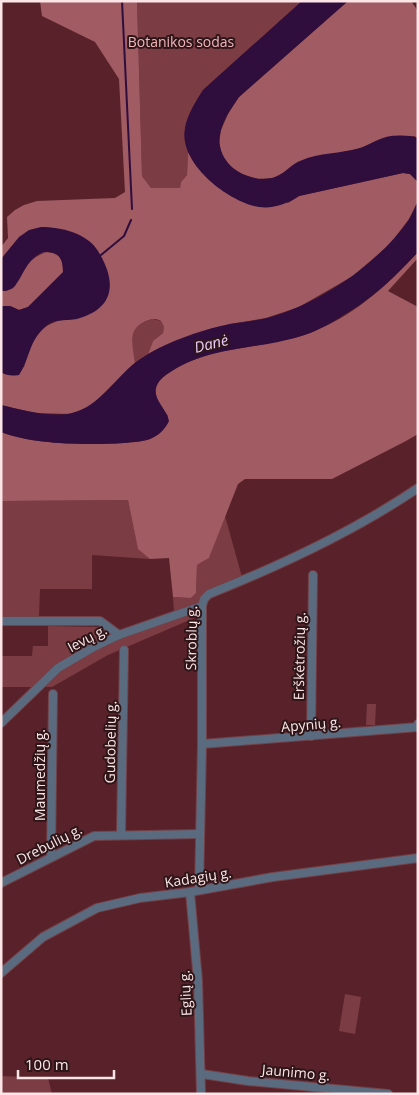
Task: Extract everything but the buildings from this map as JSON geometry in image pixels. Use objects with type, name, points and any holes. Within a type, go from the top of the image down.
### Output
[{"type":"street","name":"Skroblų g.","points":[[199,890],[202,606],[204,599],[209,594],[262,573],[327,541],[418,488]]},
{"type":"street","name":"Erškėtrožių g.","points":[[311,736],[313,575]]},
{"type":"street","name":"Ievų g.","points":[[1,723],[58,668],[92,648],[120,635],[202,606]]},
{"type":"street","points":[[1,621],[100,621],[120,635]]},
{"type":"street","name":"Gudobelių g.","points":[[120,834],[124,650]]},
{"type":"street","name":"Maumedžių g.","points":[[51,857],[52,694]]},
{"type":"street","name":"Apynių g.","points":[[202,744],[418,728],[418,724]]},
{"type":"street","name":"Drebulių g.","points":[[1,882],[94,836],[120,834],[200,834]]},
{"type":"street","name":"Kadagių g.","points":[[1,972],[44,937],[98,908],[140,898],[190,892],[273,877],[418,858]]},
{"type":"street","name":"Eglių g.","points":[[190,892],[198,981],[202,1074],[201,1094]]},
{"type":"street","name":"Jaunimo g.","points":[[202,1074],[248,1081],[388,1094]]},
{"type":"green space","name":"Botanikos sodas","points":[[137,1],[302,1],[203,90],[194,105],[185,128],[188,152],[187,175],[181,182],[180,188],[151,188],[142,176]]},
{"type":"green space","points":[[153,319],[161,321],[164,327],[163,333],[153,341],[148,354],[135,363],[132,333],[137,325]]},
{"type":"green space","points":[[128,500],[138,548],[150,559],[92,555],[92,589],[40,589],[39,617],[1,618],[1,501]]},
{"type":"green space","points":[[225,516],[242,577],[209,590],[199,616],[108,655],[52,687],[1,687],[1,656],[32,656],[33,646],[48,646],[48,626],[100,627],[110,636],[174,612],[173,597],[191,598],[196,593],[197,565],[209,558]]},
{"type":"green space","points":[[367,704],[376,704],[375,725],[366,725]]},
{"type":"green space","points":[[345,994],[361,997],[355,1034],[339,1031]]},
{"type":"green space","points":[[1,1076],[48,1078],[52,1094],[1,1094]]},
{"type":"shaded area","points":[[40,1],[137,1],[142,176],[151,188],[180,188],[181,182],[187,175],[188,152],[197,167],[288,203],[299,196],[403,173],[410,174],[418,182],[418,201],[409,219],[390,244],[353,276],[299,307],[266,318],[230,324],[148,354],[153,341],[163,333],[164,327],[161,321],[155,319],[140,324],[133,333],[132,339],[135,363],[91,406],[70,414],[35,413],[1,405],[1,372],[5,374],[24,367],[29,350],[42,330],[56,321],[66,319],[94,245],[1,259],[1,247],[8,238],[7,217],[24,205],[37,201],[115,198],[125,192],[119,79],[95,42],[42,16]]},
{"type":"shaded area","points":[[348,1],[411,1],[418,11],[418,138],[414,136],[376,141],[361,148],[298,162],[273,178],[258,179],[242,174],[230,167],[222,155],[219,143],[221,130],[228,114],[239,97]]},
{"type":"shaded area","points":[[47,252],[55,254],[60,258],[63,273],[28,307],[19,310],[10,306],[1,306],[1,291],[7,291],[34,258]]},
{"type":"shaded area","points":[[418,252],[418,258],[388,291],[418,307],[418,434],[332,479],[245,479],[238,484],[209,558],[197,565],[196,593],[191,598],[173,597],[169,558],[150,559],[138,549],[128,500],[1,501],[1,432],[45,442],[62,443],[124,443],[151,439],[162,431],[167,423],[168,416],[159,403],[156,392],[161,379],[168,374],[196,359],[294,338],[334,322],[373,296]]},
{"type":"water","points":[[302,1],[348,1],[239,97],[226,117],[221,130],[219,141],[221,151],[226,160],[233,168],[251,177],[261,179],[272,178],[308,158],[360,148],[387,137],[408,136],[418,138],[418,182],[410,174],[403,173],[299,196],[280,205],[259,207],[247,204],[220,189],[197,167],[189,154],[185,141],[185,128],[200,94]]},
{"type":"water","name":"Danė","points":[[418,201],[418,252],[390,280],[351,311],[314,331],[278,342],[210,354],[184,364],[168,373],[158,383],[156,393],[169,421],[163,430],[154,437],[143,441],[78,444],[45,442],[1,432],[1,405],[46,414],[72,413],[91,404],[136,362],[159,348],[212,328],[262,319],[286,312],[326,293],[364,267],[395,237],[408,221]]},
{"type":"water","points":[[41,227],[73,232],[93,245],[108,272],[109,291],[101,307],[92,313],[80,318],[52,322],[48,325],[35,339],[19,375],[7,375],[1,372],[1,306],[10,306],[19,310],[28,307],[63,272],[63,269],[57,254],[46,252],[40,254],[30,262],[14,287],[1,291],[1,259],[19,237],[29,230]]},
{"type":"waterway","points":[[122,1],[132,209]]},
{"type":"waterway","points":[[101,255],[124,236],[131,220]]}]
